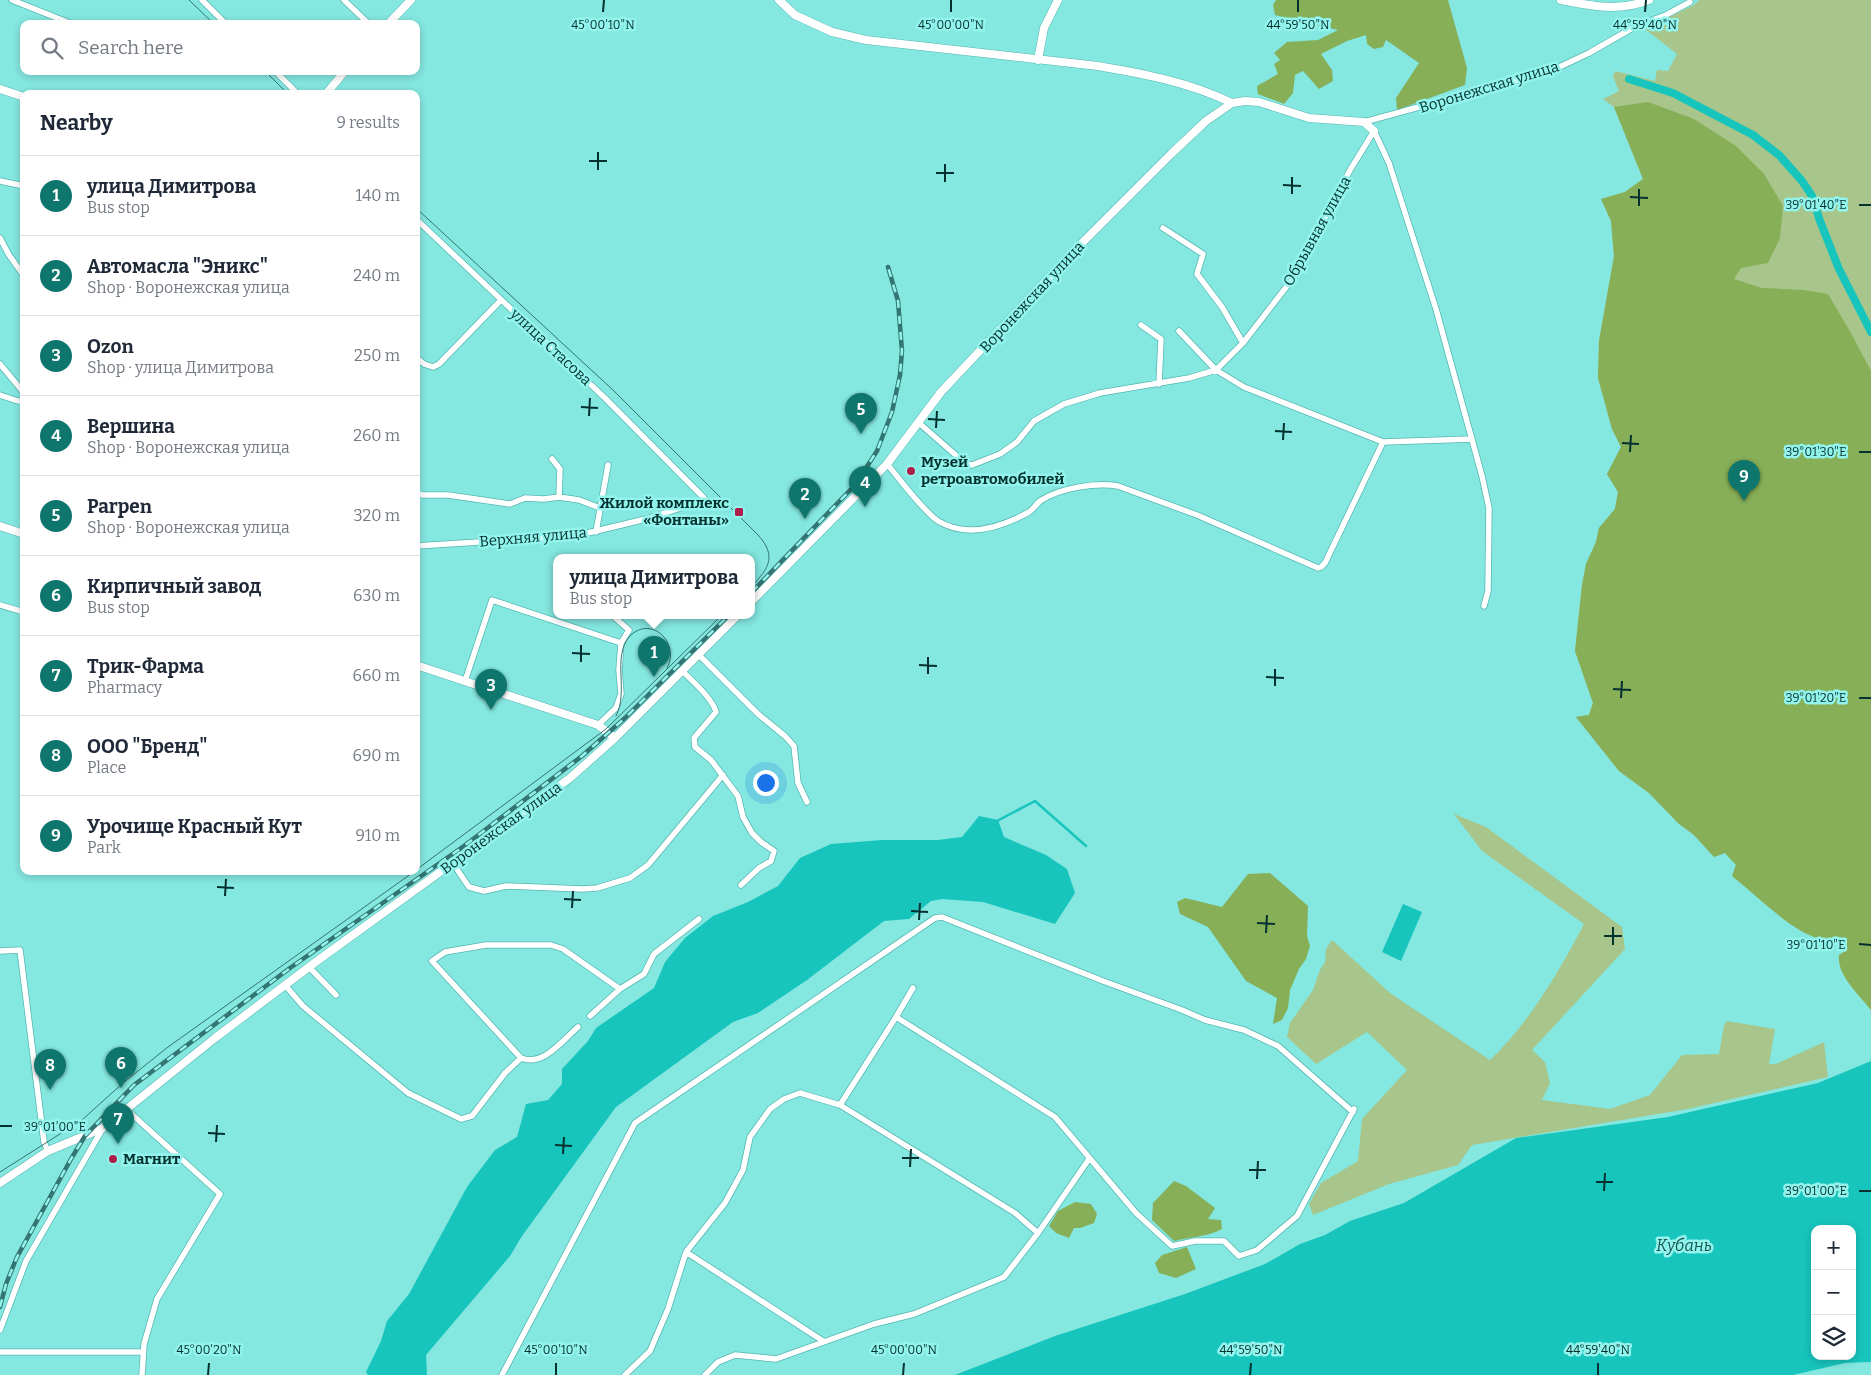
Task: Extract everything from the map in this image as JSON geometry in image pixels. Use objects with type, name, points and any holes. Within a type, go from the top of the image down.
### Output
[{"type":"street","points":[[12,0],[62,20]]},
{"type":"street","points":[[202,0],[222,20]]},
{"type":"street","points":[[344,0],[364,20]]},
{"type":"street","points":[[392,20],[411,0]]},
{"type":"street","points":[[779,0],[795,16],[832,32],[866,40],[1098,66],[1170,80],[1212,94],[1232,104]]},
{"type":"street","points":[[1038,60],[1044,28],[1058,0]]},
{"type":"street","points":[[1561,0],[1621,8],[1649,0]]},
{"type":"street","name":"Воронежская улица","points":[[755,598],[887,464],[941,392],[1070,255],[1206,121],[1232,104],[1245,101],[1309,118],[1364,122],[1551,71],[1636,26],[1666,15],[1690,2]]},
{"type":"street","points":[[279,75],[294,90]]},
{"type":"street","points":[[329,90],[342,75]]},
{"type":"street","points":[[0,89],[20,96]]},
{"type":"street","points":[[1364,122],[1374,131],[1392,171],[1436,309],[1472,438],[1489,508],[1488,591],[1484,606]]},
{"type":"street","name":"Обрывная улица","points":[[918,423],[966,464],[972,465],[1000,454],[1017,442],[1034,420],[1064,404],[1100,393],[1190,378],[1216,370],[1243,343],[1294,277],[1350,170],[1374,131]]},
{"type":"street","points":[[0,181],[20,185]]},
{"type":"street","name":"улица Стасова","points":[[420,223],[606,399],[704,498]]},
{"type":"street","points":[[1163,228],[1203,254],[1197,274],[1222,307],[1243,343]]},
{"type":"street","points":[[0,238],[20,270]]},
{"type":"street","points":[[420,360],[433,367],[439,364],[501,300]]},
{"type":"street","points":[[1141,325],[1162,339],[1159,384]]},
{"type":"street","points":[[1179,331],[1216,370],[1244,387],[1383,442],[1472,438]]},
{"type":"street","points":[[0,364],[20,388]]},
{"type":"street","points":[[0,395],[20,401]]},
{"type":"street","points":[[887,464],[937,521],[960,530],[972,531],[995,526],[1031,511],[1040,501],[1054,494],[1092,484],[1105,484],[1118,486],[1197,515],[1318,568],[1325,563],[1383,442]]},
{"type":"street","points":[[552,459],[560,469],[560,497]]},
{"type":"street","points":[[596,532],[608,465]]},
{"type":"street","points":[[420,493],[448,495],[510,504],[525,498],[544,499],[560,497],[579,500],[600,508]]},
{"type":"street","name":"Верхняя улица","points":[[420,546],[539,540],[575,536],[646,519],[696,503],[704,498]]},
{"type":"street","points":[[0,526],[20,533]]},
{"type":"street","points":[[465,681],[492,600],[621,643]]},
{"type":"street","points":[[0,605],[20,611]]},
{"type":"street","points":[[598,725],[616,708],[621,694],[618,670],[621,643],[629,630],[616,619]]},
{"type":"street","name":"Воронежская улица","points":[[0,1183],[48,1151],[103,1128],[215,1038],[309,966],[570,778],[615,738],[734,619]]},
{"type":"street","points":[[698,654],[758,714],[794,746],[798,783],[806,802]]},
{"type":"street","points":[[420,666],[598,725],[615,738]]},
{"type":"street","points":[[682,671],[715,707],[716,712],[694,738],[695,748],[711,760],[738,796],[744,817],[752,833],[774,851],[771,862],[759,868],[741,886]]},
{"type":"street","points":[[452,862],[469,888],[484,891],[506,886],[590,888],[630,878],[648,865],[723,775]]},
{"type":"street","points":[[502,1375],[635,1123],[935,918],[942,917],[1205,1020],[1244,1030],[1278,1046],[1354,1111],[1297,1216],[1257,1250],[1239,1256],[1224,1240],[1195,1241],[1172,1246],[1136,1213],[1055,1117],[896,1017]]},
{"type":"street","points":[[590,1016],[620,989],[644,974],[654,954],[699,919]]},
{"type":"street","points":[[578,1027],[542,1059],[529,1062],[521,1058],[432,961],[445,952],[486,945],[551,944],[563,949],[620,989]]},
{"type":"street","points":[[0,952],[20,950],[44,1142],[48,1151]]},
{"type":"street","points":[[309,966],[336,995]]},
{"type":"street","points":[[285,985],[303,1006],[408,1093],[461,1119],[472,1116],[505,1073],[521,1058]]},
{"type":"street","points":[[840,1105],[913,988]]},
{"type":"street","points":[[625,1375],[650,1351],[668,1309],[686,1252],[725,1203],[743,1170],[750,1137],[770,1109],[784,1099],[800,1093],[840,1105],[1015,1213],[1038,1233]]},
{"type":"street","points":[[126,1110],[220,1194],[157,1298],[143,1352],[142,1375]]},
{"type":"street","points":[[0,1330],[29,1255],[103,1128]]},
{"type":"street","points":[[705,1375],[718,1362],[735,1355],[776,1359],[874,1324],[914,1314],[1004,1277],[1038,1233],[1089,1159]]},
{"type":"street","points":[[686,1252],[823,1341]]},
{"type":"street","points":[[0,1352],[143,1352]]},
{"type":"green space","points":[[1276,0],[1448,0],[1467,68],[1465,85],[1397,110],[1396,98],[1419,63],[1386,40],[1383,47],[1374,49],[1367,44],[1366,35],[1347,41],[1321,54],[1332,70],[1333,81],[1319,89],[1303,71],[1295,75],[1293,93],[1284,104],[1258,94],[1257,86],[1278,74],[1274,64],[1280,60],[1274,53],[1287,42],[1318,40],[1338,30],[1275,15],[1273,5]]},
{"type":"green space","points":[[1699,0],[1871,0],[1871,1010],[1841,970],[1839,955],[1847,950],[1847,938],[1838,939],[1830,946],[1793,926],[1775,912],[1732,876],[1736,865],[1725,853],[1714,857],[1694,835],[1678,823],[1649,793],[1619,771],[1576,717],[1589,715],[1593,703],[1575,651],[1582,585],[1586,564],[1596,542],[1599,528],[1615,509],[1618,492],[1607,474],[1621,447],[1612,429],[1598,378],[1599,341],[1614,256],[1611,221],[1601,199],[1625,192],[1643,179],[1614,107],[1603,99],[1619,91],[1613,77],[1615,71],[1655,81],[1657,70],[1668,71],[1677,54],[1645,29],[1694,5]]},
{"type":"green space","points":[[1648,102],[1694,119],[1736,146],[1764,174],[1783,206],[1780,238],[1768,263],[1741,268],[1734,279],[1762,288],[1804,290],[1828,294],[1871,371],[1871,1010],[1841,970],[1839,955],[1847,950],[1847,938],[1838,939],[1830,946],[1793,926],[1775,912],[1732,876],[1736,865],[1725,853],[1714,857],[1694,835],[1678,823],[1649,793],[1619,771],[1576,717],[1589,715],[1593,703],[1575,651],[1582,585],[1586,564],[1596,542],[1599,528],[1615,509],[1618,492],[1607,474],[1621,447],[1612,429],[1598,378],[1599,341],[1614,256],[1611,221],[1601,199],[1625,192],[1643,179],[1614,107]]},
{"type":"green space","points":[[1454,814],[1486,827],[1622,927],[1625,949],[1532,1050],[1545,1062],[1550,1083],[1542,1100],[1610,1109],[1650,1095],[1682,1055],[1719,1054],[1724,1025],[1727,1021],[1775,1029],[1769,1064],[1776,1064],[1824,1042],[1828,1077],[1688,1109],[1472,1145],[1458,1165],[1389,1184],[1313,1215],[1309,1204],[1321,1183],[1358,1161],[1362,1119],[1407,1070],[1367,1032],[1316,1064],[1287,1037],[1290,1023],[1313,990],[1325,962],[1326,949],[1332,940],[1390,993],[1490,1060],[1518,1030],[1542,996],[1584,924],[1482,851]]},
{"type":"green space","points":[[1270,873],[1308,906],[1307,936],[1310,946],[1306,959],[1299,969],[1290,990],[1288,1008],[1282,1020],[1273,1024],[1277,998],[1246,981],[1208,927],[1180,914],[1177,902],[1185,898],[1222,907],[1248,874]]},
{"type":"green space","points":[[1174,1181],[1186,1186],[1215,1208],[1208,1219],[1221,1220],[1222,1229],[1174,1241],[1152,1220],[1153,1203]]},
{"type":"green space","points":[[1075,1202],[1091,1204],[1097,1214],[1094,1223],[1074,1228],[1069,1238],[1056,1233],[1049,1226],[1058,1211]]},
{"type":"green space","points":[[1187,1247],[1196,1269],[1176,1278],[1159,1273],[1155,1263],[1162,1255]]},
{"type":"water","points":[[979,816],[998,820],[1004,837],[1046,855],[1067,869],[1075,893],[1055,924],[983,902],[942,899],[931,901],[909,919],[884,921],[807,980],[758,1013],[733,1022],[616,1107],[522,1236],[510,1256],[426,1355],[427,1375],[368,1375],[366,1372],[381,1341],[387,1321],[409,1294],[467,1187],[495,1150],[517,1137],[526,1104],[548,1100],[562,1084],[562,1069],[588,1041],[596,1028],[654,988],[665,962],[685,938],[713,916],[748,902],[778,886],[800,858],[831,844],[882,840],[938,840],[962,837]]},
{"type":"water","points":[[1403,904],[1422,912],[1401,961],[1382,952]]},
{"type":"water","name":"Кубань","points":[[1871,1061],[1870,1362],[1845,1363],[1793,1375],[955,1375],[1055,1336],[1185,1294],[1265,1264],[1300,1244],[1325,1235],[1350,1221],[1404,1203],[1516,1138],[1668,1117],[1818,1083]]},
{"type":"waterway","points":[[1629,79],[1673,93],[1753,135],[1779,155],[1802,181],[1812,196],[1839,269],[1871,332]]},
{"type":"waterway","points":[[997,821],[1035,801],[1086,846]]},
{"type":"tram line","points":[[189,0],[210,20]]},
{"type":"tram line","points":[[269,75],[284,90]]},
{"type":"tram line","points":[[420,212],[614,391],[758,535],[767,549],[769,562],[755,582]]},
{"type":"tram line","points":[[420,867],[606,729],[718,619]]},
{"type":"tram line","points":[[616,716],[621,696],[622,655],[624,645],[629,637],[637,631],[646,628],[661,634],[667,641],[670,649],[667,668]]},
{"type":"tram line","points":[[0,1172],[82,1120],[123,1083],[168,1047],[409,875]]},
{"type":"railway","points":[[755,589],[855,485],[877,451],[892,412],[900,375],[902,351],[898,301],[888,267]]},
{"type":"railway","points":[[0,1307],[6,1284],[17,1257],[71,1159],[85,1136],[134,1085],[290,968],[464,846],[582,756],[625,718],[725,619]]},
{"type":"place","name":"Parpen","points":[[861,434]]},
{"type":"place","name":"Музей ретроавтомобилей","points":[[911,471]]},
{"type":"place","name":"Урочище Красный Кут","points":[[1744,501]]},
{"type":"place","name":"Вершина","points":[[865,507]]},
{"type":"place","name":"Жилой комплекс «Фонтаны»","points":[[739,512]]},
{"type":"place","name":"Автомасла \"Эникс\"","points":[[805,519]]},
{"type":"place","name":"улица Димитрова","points":[[654,677]]},
{"type":"place","name":"Ozon","points":[[491,710]]},
{"type":"place","name":"Кирпичный завод","points":[[121,1088]]},
{"type":"place","name":"ООО \"Бренд\"","points":[[50,1090]]},
{"type":"place","name":"Трик-Фарма","points":[[118,1144]]},
{"type":"place","name":"Магнит","points":[[113,1159]]}]
